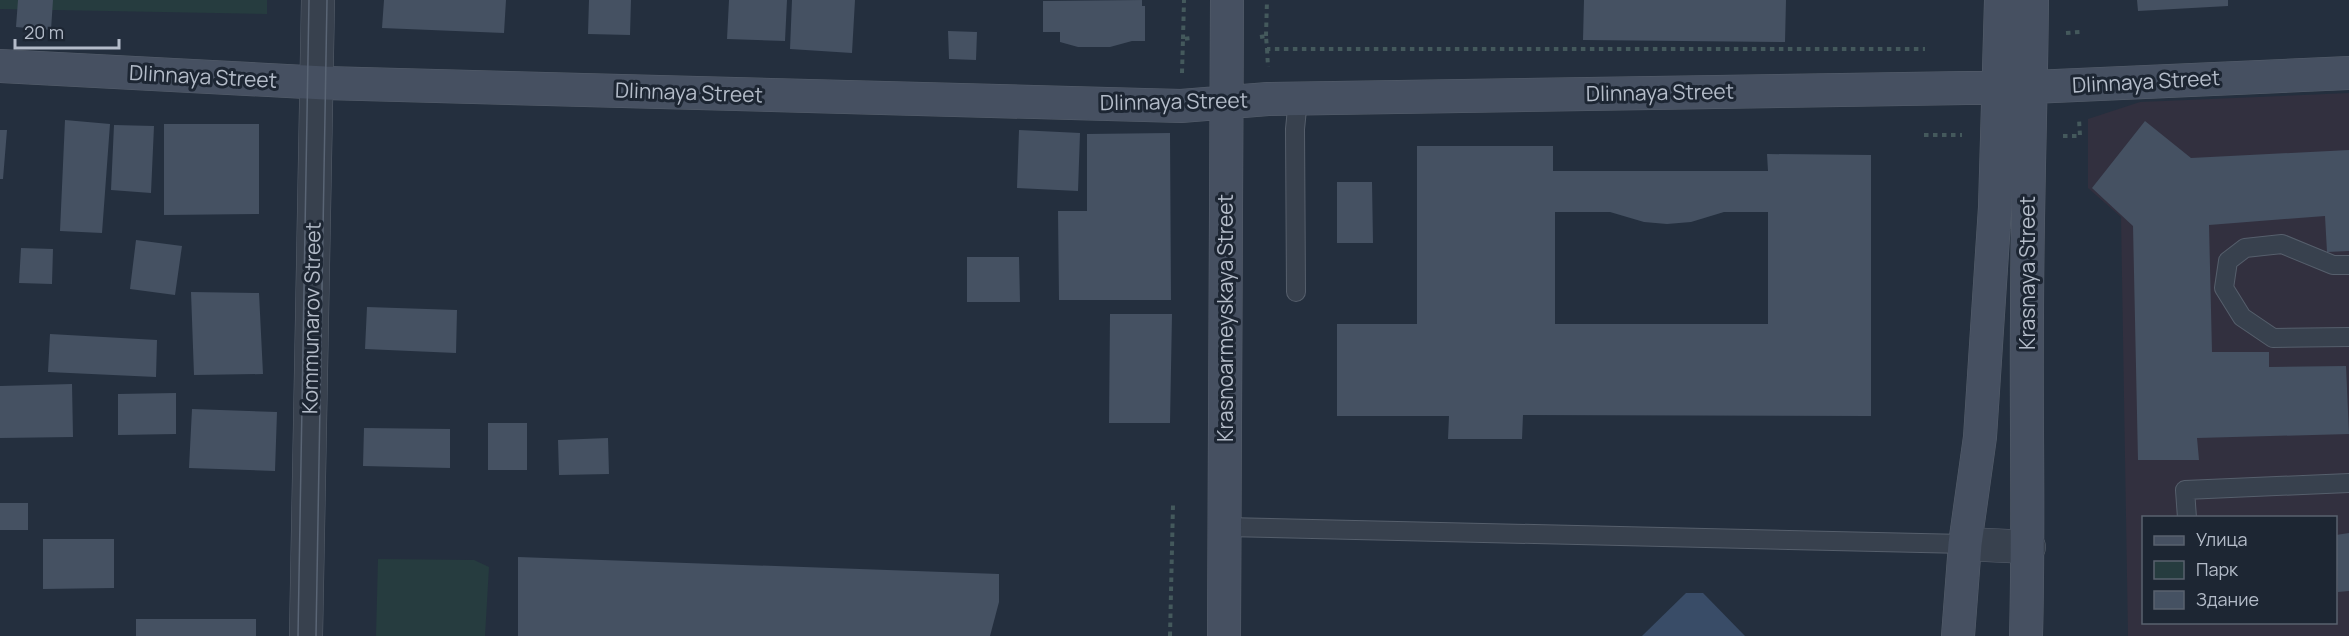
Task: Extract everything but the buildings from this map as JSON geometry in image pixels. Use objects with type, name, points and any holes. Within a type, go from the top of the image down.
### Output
[{"type":"street","name":"Kommunarov Street","points":[[306,636],[318,0]]},
{"type":"street","name":"Krasnoarmeyskaya Street","points":[[1224,636],[1227,0]]},
{"type":"street","name":"Krasnaya Street","points":[[2001,0],[2014,87],[2027,320],[2029,547],[2026,636]]},
{"type":"street","name":"Krasnaya Street","points":[[1958,636],[1965,544],[1980,437],[1995,207],[2014,87],[2032,0]]},
{"type":"street","name":"Dlinnaya Street","points":[[0,66],[316,83],[1181,106],[1298,99],[2014,87],[2349,73]]},
{"type":"street","points":[[1965,544],[2029,547]]},
{"type":"lane","points":[[1296,292],[1295,129],[1298,99]]},
{"type":"lane","points":[[2349,265],[2333,265],[2282,244],[2245,248],[2228,261],[2224,288],[2242,317],[2273,338],[2349,337]]},
{"type":"lane","points":[[2187,516],[2185,490],[2349,483]]},
{"type":"lane","points":[[1225,527],[1965,544]]},
{"type":"path","points":[[1181,106],[1184,0]]},
{"type":"path","points":[[1267,0],[1267,49],[1925,49]]},
{"type":"path","points":[[1183,39],[1266,36]]},
{"type":"path","points":[[1170,636],[1173,505]]},
{"type":"shaded area","points":[[2349,93],[2349,636],[2128,636],[2121,217],[2088,188],[2088,119],[2140,102]]},
{"type":"green space","points":[[0,0],[267,0],[267,14],[0,9]]},
{"type":"green space","points":[[378,559],[474,560],[489,567],[485,636],[376,636]]},
{"type":"water","points":[[1686,593],[1703,593],[1745,636],[1642,636]]},
{"type":"tram line","points":[[298,636],[309,0]]},
{"type":"tram line","points":[[316,636],[327,0]]}]
